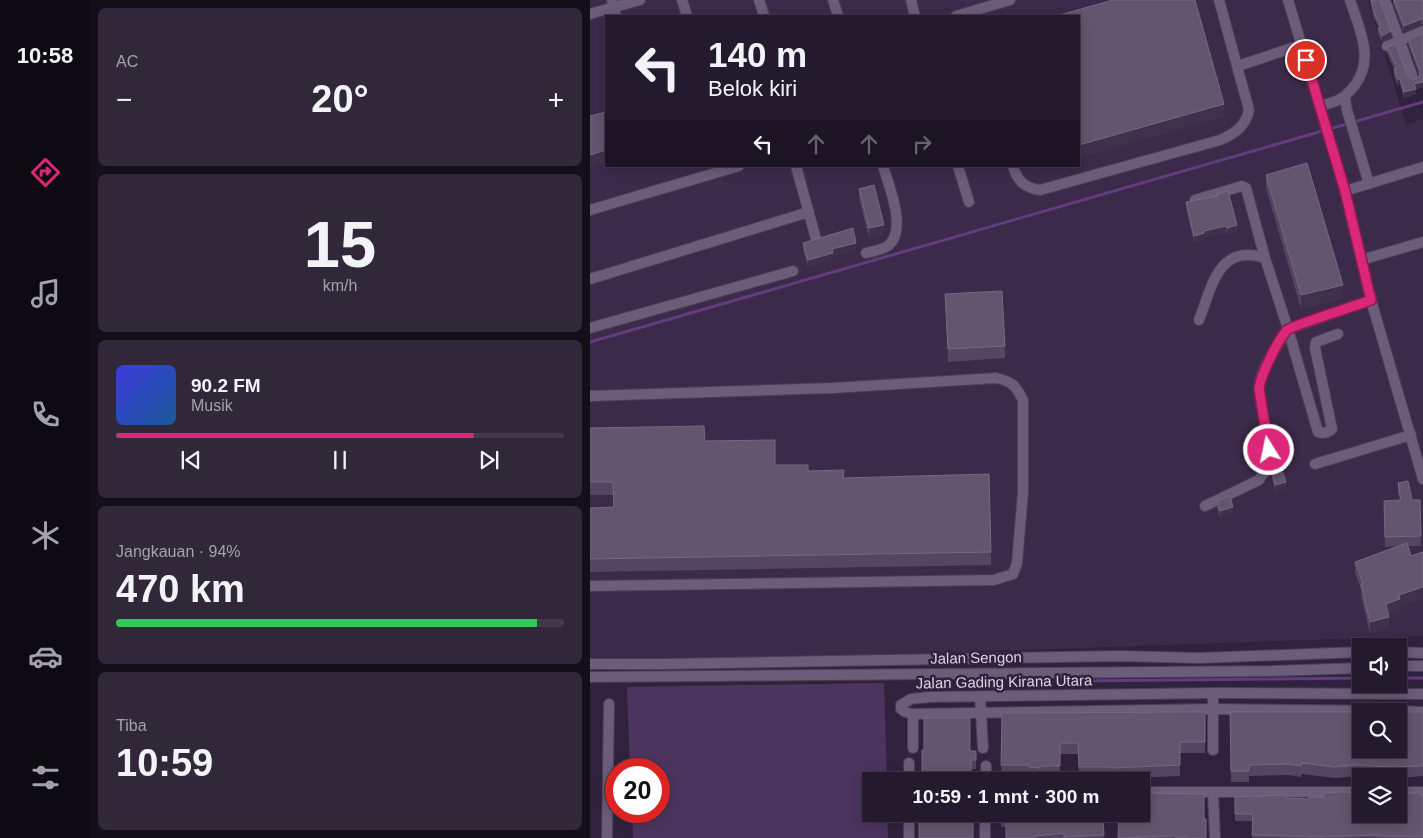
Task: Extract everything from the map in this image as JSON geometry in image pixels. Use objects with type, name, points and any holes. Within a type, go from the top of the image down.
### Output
[{"type":"street","points":[[590,14],[640,0]]},
{"type":"street","points":[[682,0],[687,15]]},
{"type":"street","points":[[759,0],[764,15]]},
{"type":"street","points":[[833,0],[838,15]]},
{"type":"street","points":[[910,0],[915,15]]},
{"type":"street","points":[[959,15],[990,3],[1010,0]]},
{"type":"street","points":[[1013,167],[1018,180],[1032,189],[1040,190],[1220,140],[1233,134],[1248,118],[1249,110],[1219,0]]},
{"type":"street","points":[[1288,0],[1345,191],[1371,300],[1423,479]]},
{"type":"street","points":[[1321,108],[1345,98],[1362,76],[1365,63],[1364,46],[1350,0]]},
{"type":"street","points":[[1385,0],[1413,78]]},
{"type":"street","points":[[1387,46],[1423,31]]},
{"type":"street","points":[[1238,66],[1301,45]]},
{"type":"street","points":[[1345,98],[1369,184]]},
{"type":"street","points":[[590,210],[736,167]]},
{"type":"street","points":[[796,167],[816,239]]},
{"type":"street","points":[[866,252],[889,245],[894,238],[898,222],[883,167]]},
{"type":"street","points":[[958,167],[968,202]]},
{"type":"street","points":[[1345,191],[1423,167]]},
{"type":"street","points":[[1195,200],[1242,186],[1246,188],[1264,258],[1288,329],[1318,432],[1323,434],[1329,432],[1332,428],[1315,348],[1316,342],[1338,334]]},
{"type":"street","points":[[590,279],[809,212]]},
{"type":"street","points":[[1362,260],[1423,242]]},
{"type":"street","points":[[1199,320],[1218,271],[1227,261],[1252,254],[1264,258]]},
{"type":"street","points":[[590,328],[793,271]]},
{"type":"street","points":[[1205,506],[1259,480],[1264,472],[1270,456],[1259,380],[1288,329],[1371,300]]},
{"type":"street","points":[[590,396],[833,388],[996,378],[1010,381],[1017,388],[1023,400],[1022,510],[1017,563],[1013,574],[994,580],[590,586]]},
{"type":"street","points":[[1315,464],[1411,435]]},
{"type":"street","points":[[590,664],[1122,656],[1200,658],[1352,652]]},
{"type":"street","points":[[1407,652],[1423,652]]},
{"type":"street","points":[[1407,666],[1423,666]]},
{"type":"street","name":"Jalan Sengon","points":[[590,677],[1252,671],[1352,668]]},
{"type":"street","points":[[1213,693],[1213,750]]},
{"type":"street","name":"Jalan Gading Kirana Utara","points":[[1352,711],[1212,709],[913,714],[901,709],[901,705],[905,701],[918,698],[1213,693],[1423,694]]},
{"type":"street","points":[[980,697],[983,748]]},
{"type":"street","points":[[607,838],[609,704]]},
{"type":"street","points":[[1407,711],[1423,712]]},
{"type":"street","points":[[913,714],[913,748]]},
{"type":"street","points":[[909,763],[909,772]]},
{"type":"street","points":[[986,766],[986,772]]},
{"type":"street","points":[[1150,792],[1352,792]]},
{"type":"street","points":[[1213,792],[1214,838]]},
{"type":"street","points":[[1407,792],[1423,792]]},
{"type":"street","points":[[909,822],[909,838]]},
{"type":"street","points":[[985,822],[985,838]]},
{"type":"shaded area","points":[[590,0],[1368,0],[1406,124],[1423,119],[1423,636],[590,665]]},
{"type":"shaded area","points":[[884,683],[887,772],[862,772],[862,822],[887,822],[888,838],[633,838],[632,823],[670,823],[670,758],[630,758],[627,687]]},
{"type":"building","points":[[1113,0],[1195,0],[1224,104],[1080,145],[1080,15],[1060,15]]},
{"type":"building","points":[[1371,0],[1380,0],[1391,31],[1382,36],[1378,28],[1381,27],[1374,13]]},
{"type":"building","points":[[1394,0],[1423,0],[1423,19],[1404,26]]},
{"type":"building","points":[[1423,33],[1423,82],[1414,84],[1416,89],[1404,92],[1400,79],[1397,79],[1394,69],[1397,68],[1387,47],[1396,44],[1407,75],[1411,79],[1416,79],[1419,77],[1420,71],[1408,39]]},
{"type":"building","points":[[605,112],[605,150],[590,155],[590,116]]},
{"type":"building","points":[[1307,163],[1343,285],[1301,295],[1266,175]]},
{"type":"building","points":[[874,185],[884,225],[869,228],[859,189]]},
{"type":"building","points":[[1228,191],[1237,225],[1204,231],[1204,233],[1194,236],[1186,202],[1218,196],[1217,194]]},
{"type":"building","points":[[853,228],[856,243],[832,249],[833,253],[808,260],[803,243]]},
{"type":"building","points":[[1002,291],[1005,346],[948,349],[945,294]]},
{"type":"building","points":[[704,426],[705,441],[775,440],[775,465],[808,465],[808,471],[844,470],[843,478],[989,474],[991,552],[590,559],[590,508],[614,507],[613,482],[590,482],[590,428]]},
{"type":"building","points":[[1280,464],[1286,482],[1275,485],[1271,467]]},
{"type":"building","points":[[1408,481],[1412,500],[1420,500],[1421,536],[1385,537],[1384,501],[1401,500],[1398,483]]},
{"type":"building","points":[[1230,496],[1233,507],[1220,511],[1217,501]]},
{"type":"building","points":[[1407,543],[1411,556],[1423,552],[1423,587],[1399,595],[1400,599],[1386,604],[1389,617],[1370,622],[1361,584],[1363,583],[1355,562]]},
{"type":"building","points":[[1205,712],[1205,742],[1180,742],[1180,765],[1112,768],[1079,767],[1078,743],[1060,743],[1060,766],[1040,766],[1040,768],[1029,767],[1029,765],[1001,765],[1002,713]]},
{"type":"building","points":[[1230,712],[1352,712],[1352,758],[1407,758],[1407,712],[1423,712],[1423,766],[1357,765],[1335,767],[1302,763],[1301,766],[1288,764],[1249,765],[1249,771],[1231,771]]},
{"type":"building","points":[[924,718],[970,718],[970,751],[976,751],[976,760],[971,760],[971,772],[922,772],[922,750],[924,750]]},
{"type":"building","points":[[1150,793],[1204,794],[1206,838],[1175,836],[1118,838],[1119,822],[1150,822]]},
{"type":"building","points":[[1324,793],[1352,793],[1352,823],[1407,823],[1407,793],[1421,793],[1421,796],[1423,796],[1423,837],[1252,835],[1253,814],[1235,814],[1235,797],[1286,795],[1286,798],[1309,799],[1309,797],[1324,797]]},
{"type":"building","points":[[919,822],[973,822],[973,838],[919,838]]},
{"type":"building","points":[[1006,822],[1103,822],[1104,835],[1064,837],[1064,833],[1034,836],[1034,838],[1006,838]]},
{"type":"waterway","points":[[590,342],[1423,102]]},
{"type":"waterway","points":[[1075,681],[1352,678]]},
{"type":"waterway","points":[[1407,678],[1423,678]]},
{"type":"route","points":[[1269,450],[1259,380],[1288,329],[1371,300],[1345,191],[1306,60]]}]
